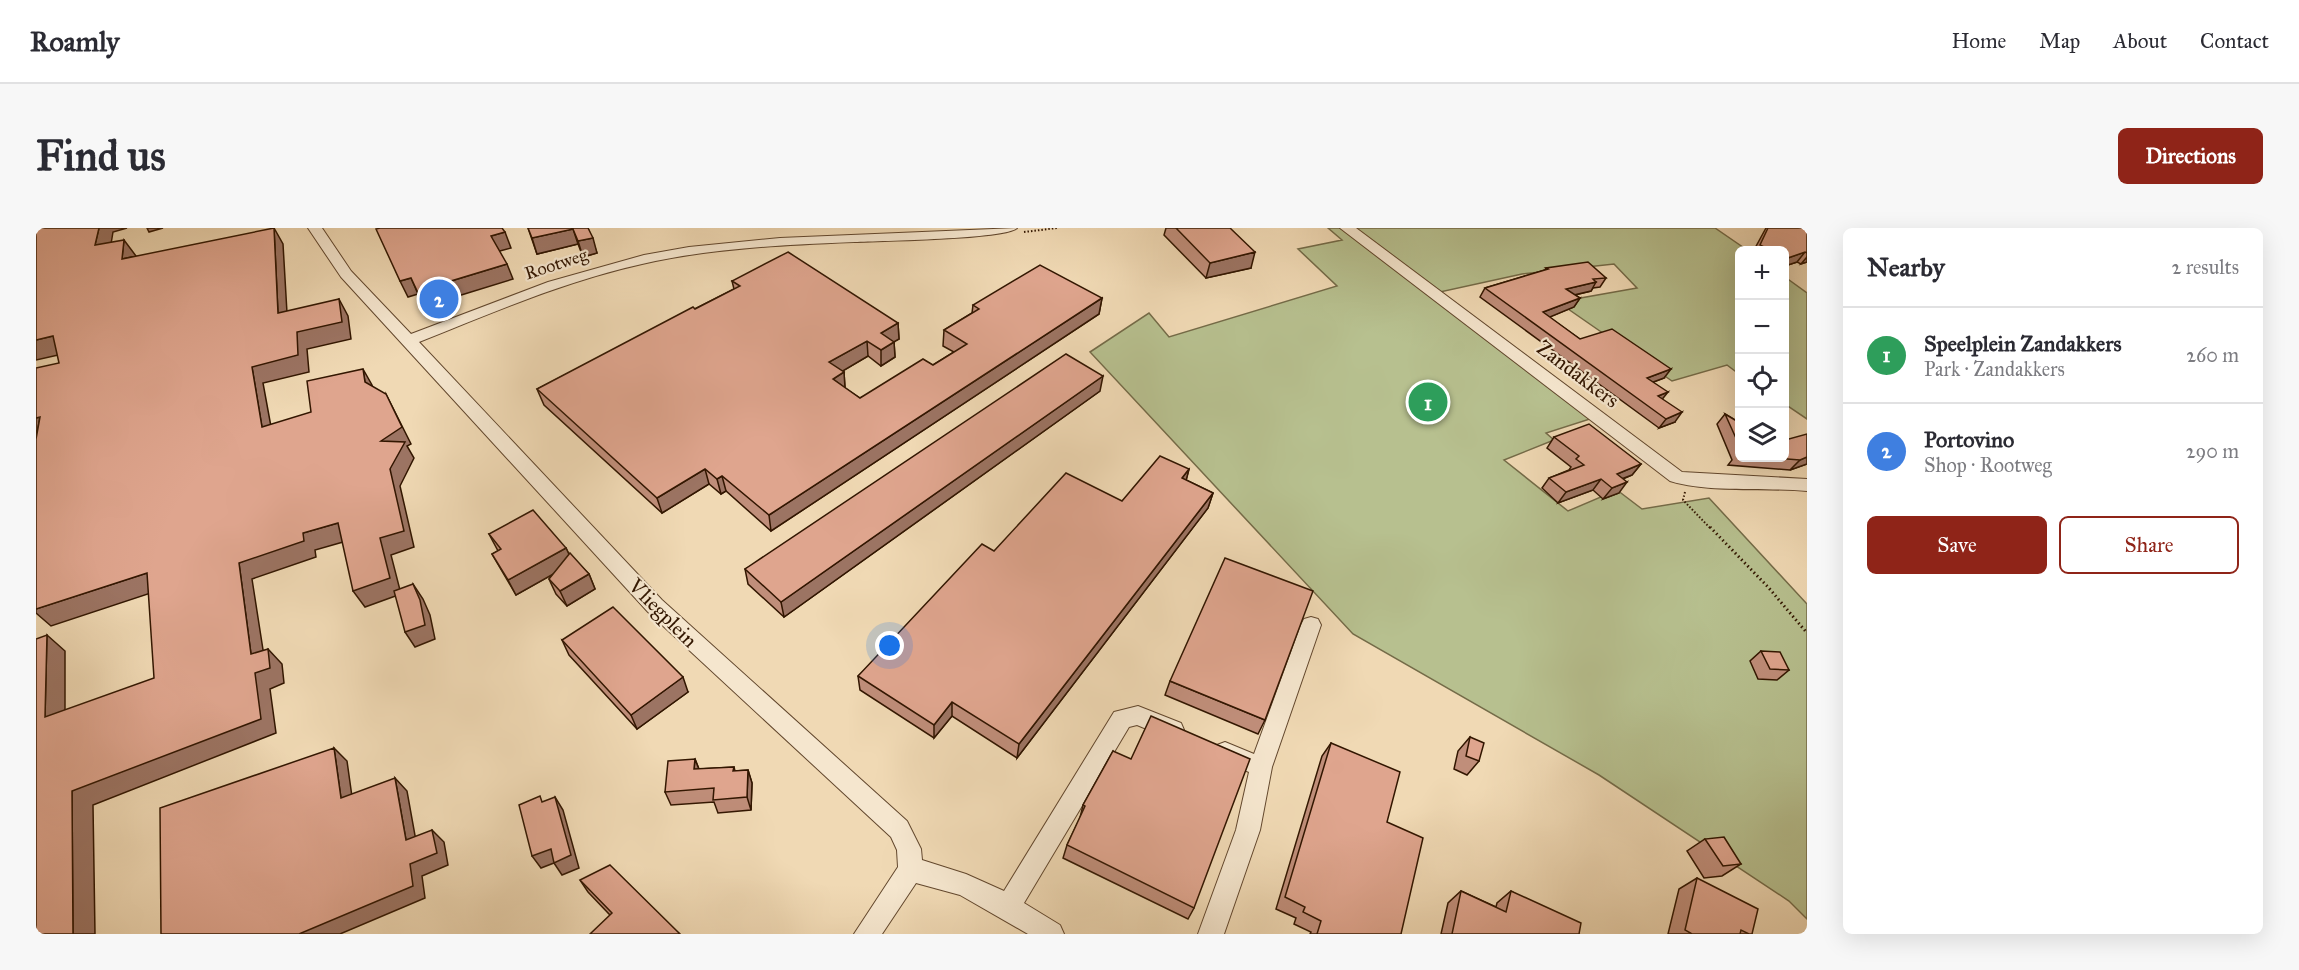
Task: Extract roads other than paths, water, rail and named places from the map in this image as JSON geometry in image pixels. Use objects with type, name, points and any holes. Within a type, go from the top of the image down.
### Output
[{"type":"street","name":"Vliegplein","points":[[315,228],[346,274],[655,606],[899,829],[909,849],[910,870]]},
{"type":"street","name":"Zandakkers","points":[[1347,228],[1676,477],[1688,480],[1768,481],[1807,485]]},
{"type":"street","name":"Rootweg","points":[[408,341],[540,289],[646,259],[805,239],[927,231],[1013,230]]},
{"type":"street","points":[[1211,934],[1248,830],[1261,767],[1311,625]]},
{"type":"street","points":[[1008,907],[1122,719],[1138,716],[1261,767]]},
{"type":"street","points":[[867,934],[910,870],[938,874],[969,885],[1051,934]]},
{"type":"place","name":"Portovino","points":[[439,299]]},
{"type":"place","name":"Speelplein Zandakkers","points":[[1428,402]]}]
